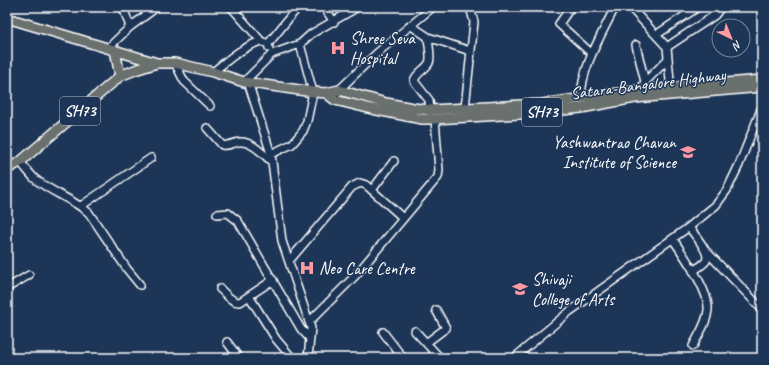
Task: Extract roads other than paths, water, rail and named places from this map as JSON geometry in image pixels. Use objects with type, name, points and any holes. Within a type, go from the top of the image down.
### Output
[{"type":"main road","points":[[7,18],[157,63]]},
{"type":"main road","points":[[112,49],[120,76]]},
{"type":"main road","name":"Satara-Bangalore Highway","points":[[7,168],[20,162],[120,76],[157,63],[175,64],[213,72],[246,82],[313,92],[326,93],[339,90],[413,108],[430,110],[542,104],[581,99],[642,86],[670,91],[762,87]]},
{"type":"main road","name":"Satara-Bangalore Highway","points":[[326,93],[335,100],[422,119],[435,119],[536,113],[581,108],[670,91],[762,80]]},
{"type":"street","points":[[123,7],[130,27]]},
{"type":"street","points":[[112,49],[130,27],[158,7]]},
{"type":"street","points":[[231,7],[264,42],[272,54]]},
{"type":"street","points":[[324,7],[334,22]]},
{"type":"street","points":[[308,358],[311,328],[282,241],[271,158],[246,82],[272,54],[300,44],[311,34],[358,7]]},
{"type":"street","points":[[335,100],[339,90],[377,53],[433,7]]},
{"type":"street","points":[[465,108],[474,22],[470,7]]},
{"type":"street","points":[[571,7],[559,24],[591,53]]},
{"type":"street","points":[[630,7],[668,48],[670,91]]},
{"type":"street","points":[[656,35],[698,7]]},
{"type":"street","points":[[668,48],[715,15],[721,7]]},
{"type":"street","points":[[213,72],[242,49],[264,42],[296,8]]},
{"type":"street","points":[[581,99],[581,90],[591,53],[615,8]]},
{"type":"street","points":[[410,25],[428,37],[470,51]]},
{"type":"street","points":[[428,37],[429,64],[415,78],[414,81],[429,100],[430,110]]},
{"type":"street","points":[[271,158],[292,144],[302,131],[306,121],[313,92],[300,44]]},
{"type":"street","points":[[636,45],[642,86]]},
{"type":"street","points":[[642,86],[668,59]]},
{"type":"street","points":[[175,64],[184,81],[210,106]]},
{"type":"street","points":[[514,358],[569,312],[673,239],[716,205],[727,190],[739,165],[762,107]]},
{"type":"street","points":[[309,322],[355,276],[438,178],[439,170],[435,119]]},
{"type":"street","points":[[207,128],[222,145],[225,146],[246,142],[271,158]]},
{"type":"street","points":[[81,206],[151,158]]},
{"type":"street","points":[[372,190],[394,161]]},
{"type":"street","points":[[20,162],[34,178],[89,212],[98,223],[127,269],[140,285]]},
{"type":"street","points":[[289,261],[352,187],[360,182],[366,184],[404,218]]},
{"type":"street","points":[[217,214],[228,213],[238,221],[301,329],[310,339]]},
{"type":"street","points":[[689,227],[707,252],[762,309]]},
{"type":"street","points":[[673,239],[703,288],[708,302],[705,323],[693,346]]},
{"type":"street","points":[[693,271],[707,259],[707,252]]},
{"type":"street","points":[[7,288],[29,275]]},
{"type":"street","points":[[220,289],[236,302],[240,302],[273,280]]},
{"type":"street","points":[[249,296],[276,339],[292,358]]},
{"type":"street","points":[[426,344],[446,328],[436,310]]},
{"type":"street","points":[[416,331],[440,358]]},
{"type":"street","points":[[383,332],[403,358]]},
{"type":"street","points":[[227,342],[239,358]]},
{"type":"place","name":"Shree Seva Hospital","points":[[338,48]]},
{"type":"place","name":"Yashwantrao Chavan Institute of Science","points":[[688,152]]},
{"type":"place","name":"Neo Care Centre","points":[[307,268]]},
{"type":"place","name":"Shivaji College of Arts","points":[[520,289]]}]
